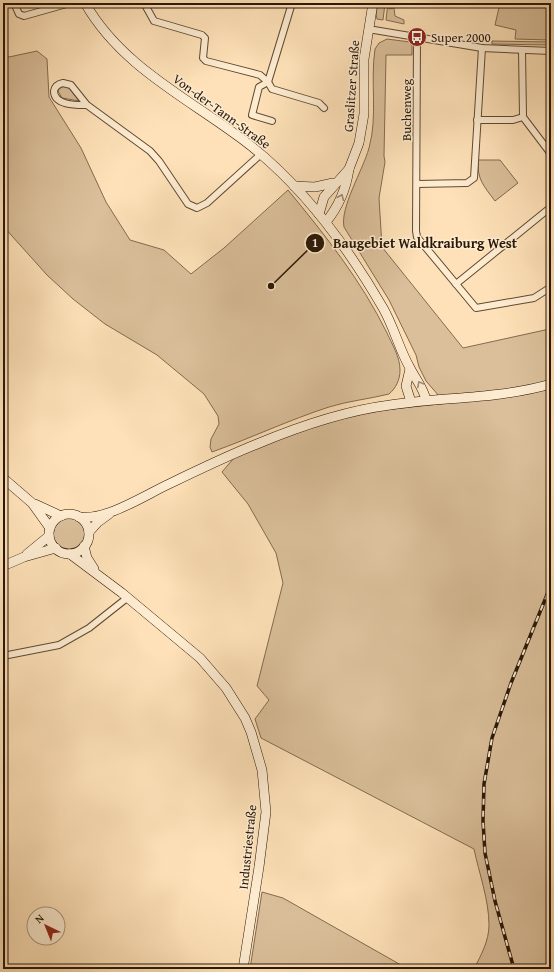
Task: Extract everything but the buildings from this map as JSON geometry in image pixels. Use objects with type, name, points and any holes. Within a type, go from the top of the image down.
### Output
[{"type":"street","points":[[14,3],[19,14],[24,16],[70,3]]},
{"type":"street","name":"Von-der-Tann-Straße","points":[[85,3],[107,33],[143,69],[230,130],[260,154],[294,186],[326,222],[345,248],[383,308],[410,369],[423,388],[426,400]]},
{"type":"street","points":[[144,3],[154,21],[202,35],[206,38],[202,53],[203,58],[206,61],[260,75],[268,82],[272,89],[319,103],[324,108]]},
{"type":"street","points":[[272,122],[252,115],[259,87],[268,82],[292,3]]},
{"type":"street","name":"Graslitzer Straße","points":[[326,222],[340,200],[362,130],[364,59],[373,3]]},
{"type":"street","points":[[368,29],[482,48],[551,51]]},
{"type":"street","name":"Buchenweg","points":[[417,37],[417,237],[473,306],[479,309],[534,298],[551,288]]},
{"type":"street","points":[[417,184],[467,183],[472,180],[475,173],[482,48]]},
{"type":"street","points":[[522,50],[523,117],[550,151]]},
{"type":"street","points":[[87,105],[76,105],[60,101],[56,97],[54,89],[59,84],[68,83],[87,105],[150,151],[192,207],[197,208],[207,203],[260,154]]},
{"type":"street","points":[[477,120],[513,120],[523,117]]},
{"type":"street","name":"Graslitzer Straße","points":[[319,214],[324,197],[335,182],[349,169]]},
{"type":"street","name":"Graslitzer Straße","points":[[294,186],[315,187],[335,182]]},
{"type":"street","points":[[456,284],[551,207]]},
{"type":"street","points":[[410,369],[406,386],[408,397],[411,402]]},
{"type":"street","points":[[24,556],[50,532],[55,519],[61,516],[68,514],[86,518],[122,506],[218,461],[298,427],[331,416],[391,404],[522,392],[551,384]]},
{"type":"street","points":[[391,404],[406,386]]},
{"type":"street","points":[[3,478],[32,503],[61,516]]},
{"type":"street","points":[[32,503],[50,532],[56,548],[61,552],[70,554],[80,550],[84,546],[89,532],[98,522],[122,506]]},
{"type":"street","points":[[79,517],[84,521],[89,532]]},
{"type":"street","name":"Industriestraße","points":[[84,546],[87,558],[100,576]]},
{"type":"street","points":[[3,566],[24,556],[56,548]]},
{"type":"street","name":"Industriestraße","points":[[70,554],[100,576],[184,644],[215,674],[226,688],[245,718],[258,752],[265,791],[266,818],[242,969]]},
{"type":"street","points":[[3,656],[59,645],[89,628],[127,598]]},
{"type":"shaded area","points":[[378,3],[385,3],[383,20],[377,19],[376,14]]},
{"type":"shaded area","points":[[388,3],[390,3],[389,9],[394,8],[395,16],[404,20],[404,24],[386,20]]},
{"type":"shaded area","points":[[500,3],[551,3],[549,40],[515,39],[516,30],[495,25]]},
{"type":"shaded area","points":[[387,39],[410,42],[412,46],[412,55],[386,55],[385,162],[379,198],[382,247],[463,348],[545,330],[551,326],[551,381],[522,388],[439,396],[426,381],[419,367],[416,355],[389,300],[344,227],[345,209],[366,157],[372,136],[375,49],[379,43]]},
{"type":"shaded area","points":[[492,41],[549,42],[549,45],[492,44]]},
{"type":"shaded area","points":[[3,51],[6,56],[9,57],[37,51],[47,59],[49,97],[81,148],[106,202],[130,240],[164,250],[191,274],[224,248],[288,190],[342,258],[377,313],[400,365],[400,374],[396,386],[391,392],[389,394],[329,407],[212,452],[210,447],[211,439],[219,424],[218,416],[204,394],[157,355],[105,324],[73,299],[47,275],[3,226]]},
{"type":"shaded area","points":[[64,86],[69,88],[79,101],[62,98],[58,91]]},
{"type":"shaded area","points":[[478,160],[500,160],[518,183],[495,201],[480,178]]},
{"type":"shaded area","points":[[551,387],[551,969],[474,969],[486,942],[489,931],[489,916],[486,896],[474,849],[261,738],[255,719],[269,700],[257,686],[283,583],[276,553],[248,504],[222,472],[234,458],[301,430],[366,412],[522,395]]},
{"type":"shaded area","points":[[69,517],[78,520],[82,524],[85,533],[82,542],[78,546],[69,549],[60,546],[56,542],[53,533],[56,524],[60,520]]},
{"type":"shaded area","points":[[262,892],[283,898],[408,969],[250,969]]},
{"type":"railway","points":[[514,969],[495,901],[485,853],[483,821],[484,784],[492,738],[511,683],[551,585]]},
{"type":"place","name":"Super 2000","points":[[417,37]]},
{"type":"place","name":"Baugebiet Waldkraiburg West","points":[[271,286]]}]
